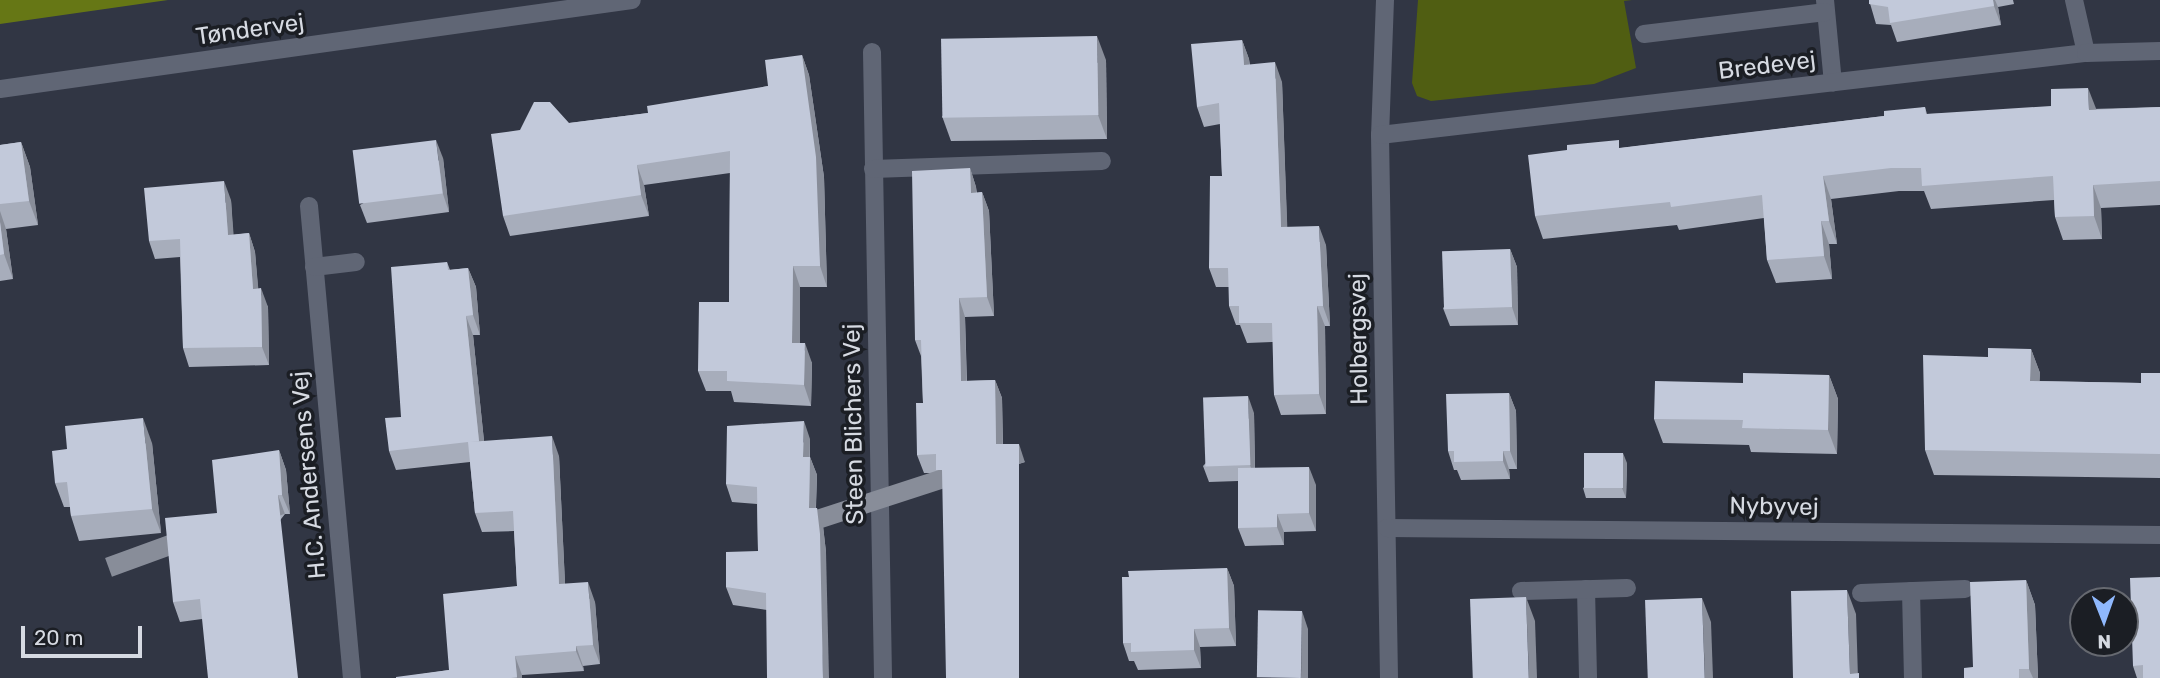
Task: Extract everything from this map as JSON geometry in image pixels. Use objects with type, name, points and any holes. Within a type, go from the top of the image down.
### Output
[{"type":"street","name":"Tøndervej","points":[[0,89],[632,0]]},
{"type":"street","name":"Holbergsvej","points":[[1385,0],[1380,135],[1390,678]]},
{"type":"street","points":[[2074,0],[2086,53]]},
{"type":"street","points":[[1644,34],[1826,6],[1833,83]]},
{"type":"street","name":"Bredevej","points":[[1380,135],[2086,53],[2160,51]]},
{"type":"street","name":"Steen Blichers Vej","points":[[872,52],[883,678]]},
{"type":"street","points":[[873,169],[1102,162]]},
{"type":"street","name":"H.C. Andersens Vej","points":[[309,206],[352,678]]},
{"type":"street","points":[[314,267],[356,262]]},
{"type":"street","name":"Nybyvej","points":[[1387,528],[2160,535]]},
{"type":"street","points":[[1521,591],[1627,588]]},
{"type":"street","points":[[1586,589],[1588,678]]},
{"type":"street","points":[[1861,593],[1965,589]]},
{"type":"street","points":[[1911,591],[1913,678]]},
{"type":"green space","points":[[0,0],[168,0],[0,24]]},
{"type":"green space","points":[[1418,0],[1632,0],[1624,1],[1636,68],[1594,84],[1431,101],[1417,96],[1412,83]]},
{"type":"building","points":[[1869,0],[1993,0],[1994,6],[1890,23],[1888,7],[1869,4]]},
{"type":"building","points":[[1097,36],[1098,115],[942,118],[941,39]]},
{"type":"building","points":[[1242,40],[1244,65],[1275,62],[1281,227],[1319,226],[1323,306],[1317,306],[1319,394],[1274,395],[1272,323],[1239,323],[1239,306],[1229,306],[1228,268],[1209,268],[1210,176],[1222,176],[1219,103],[1197,107],[1191,44]]},
{"type":"building","points":[[802,55],[816,157],[820,266],[793,266],[792,343],[805,343],[804,385],[727,381],[727,371],[698,371],[699,302],[729,302],[730,151],[637,165],[641,195],[503,216],[491,134],[520,130],[534,102],[550,102],[569,123],[648,113],[647,106],[768,86],[765,60]]},
{"type":"building","points":[[2088,88],[2089,110],[2160,107],[2160,181],[2093,185],[2094,216],[2055,217],[2053,176],[1922,186],[1921,168],[1891,168],[1823,176],[1829,221],[1821,221],[1824,256],[1767,260],[1762,195],[1671,207],[1670,202],[1535,216],[1528,155],[1567,150],[1567,145],[1619,140],[1619,148],[1884,116],[1884,111],[1925,107],[1926,114],[2051,106],[2051,89]]},
{"type":"building","points":[[436,140],[443,194],[359,204],[353,150]]},
{"type":"building","points":[[21,142],[29,201],[0,204],[0,145]]},
{"type":"building","points":[[970,168],[971,193],[982,192],[987,297],[959,298],[961,381],[995,380],[996,444],[1019,444],[1019,678],[946,678],[942,470],[936,470],[936,454],[917,455],[916,403],[923,403],[921,340],[915,340],[912,171]]},
{"type":"building","points":[[224,181],[228,235],[249,233],[253,289],[261,288],[262,347],[183,348],[180,239],[149,241],[144,188]]},
{"type":"building","points":[[0,222],[4,254],[0,255]]},
{"type":"building","points":[[1510,249],[1512,307],[1444,309],[1442,251]]},
{"type":"building","points":[[447,262],[448,270],[468,268],[473,315],[466,316],[479,441],[469,442],[552,436],[559,584],[588,582],[593,645],[576,646],[576,651],[515,656],[517,677],[511,678],[396,678],[449,670],[443,594],[517,586],[513,511],[475,513],[468,442],[389,451],[385,418],[401,417],[391,267]]},
{"type":"building","points":[[1988,348],[2031,349],[2030,381],[2141,383],[2141,373],[2160,373],[2160,454],[1925,450],[1923,355],[1988,357]]},
{"type":"building","points":[[1743,373],[1829,375],[1828,430],[1742,428],[1743,420],[1654,419],[1655,381],[1743,383]]},
{"type":"building","points":[[1509,393],[1510,451],[1503,451],[1503,461],[1454,462],[1454,451],[1448,451],[1446,394]]},
{"type":"building","points":[[1248,396],[1250,465],[1205,467],[1203,398]]},
{"type":"building","points":[[143,418],[152,509],[71,516],[67,482],[55,483],[52,451],[67,449],[65,426]]},
{"type":"building","points":[[804,421],[803,457],[810,457],[809,508],[817,508],[820,534],[823,678],[767,678],[766,593],[726,587],[726,552],[758,551],[757,487],[726,484],[727,426]]},
{"type":"building","points":[[279,450],[282,495],[278,495],[298,678],[208,678],[200,599],[173,602],[165,518],[217,513],[212,460]]},
{"type":"building","points":[[1584,453],[1623,453],[1623,488],[1584,488]]},
{"type":"building","points":[[1309,467],[1309,513],[1277,514],[1277,527],[1238,528],[1238,468]]},
{"type":"building","points":[[1227,568],[1229,628],[1194,629],[1194,650],[1131,652],[1131,643],[1123,643],[1122,577],[1129,577],[1128,571]]},
{"type":"building","points":[[2160,577],[2160,678],[2143,678],[2143,665],[2133,666],[2133,657],[2139,657],[2139,587],[2130,587],[2130,578]]},
{"type":"building","points":[[2026,580],[2029,669],[2019,669],[2019,678],[1964,678],[1964,668],[1973,667],[1970,582]]},
{"type":"building","points":[[1847,590],[1850,674],[1859,673],[1859,678],[1793,678],[1791,591]]},
{"type":"building","points":[[1526,597],[1529,678],[1473,678],[1470,599]]},
{"type":"building","points":[[1702,598],[1705,678],[1648,678],[1645,600]]},
{"type":"building","points":[[1258,610],[1302,611],[1301,678],[1257,677]]}]
